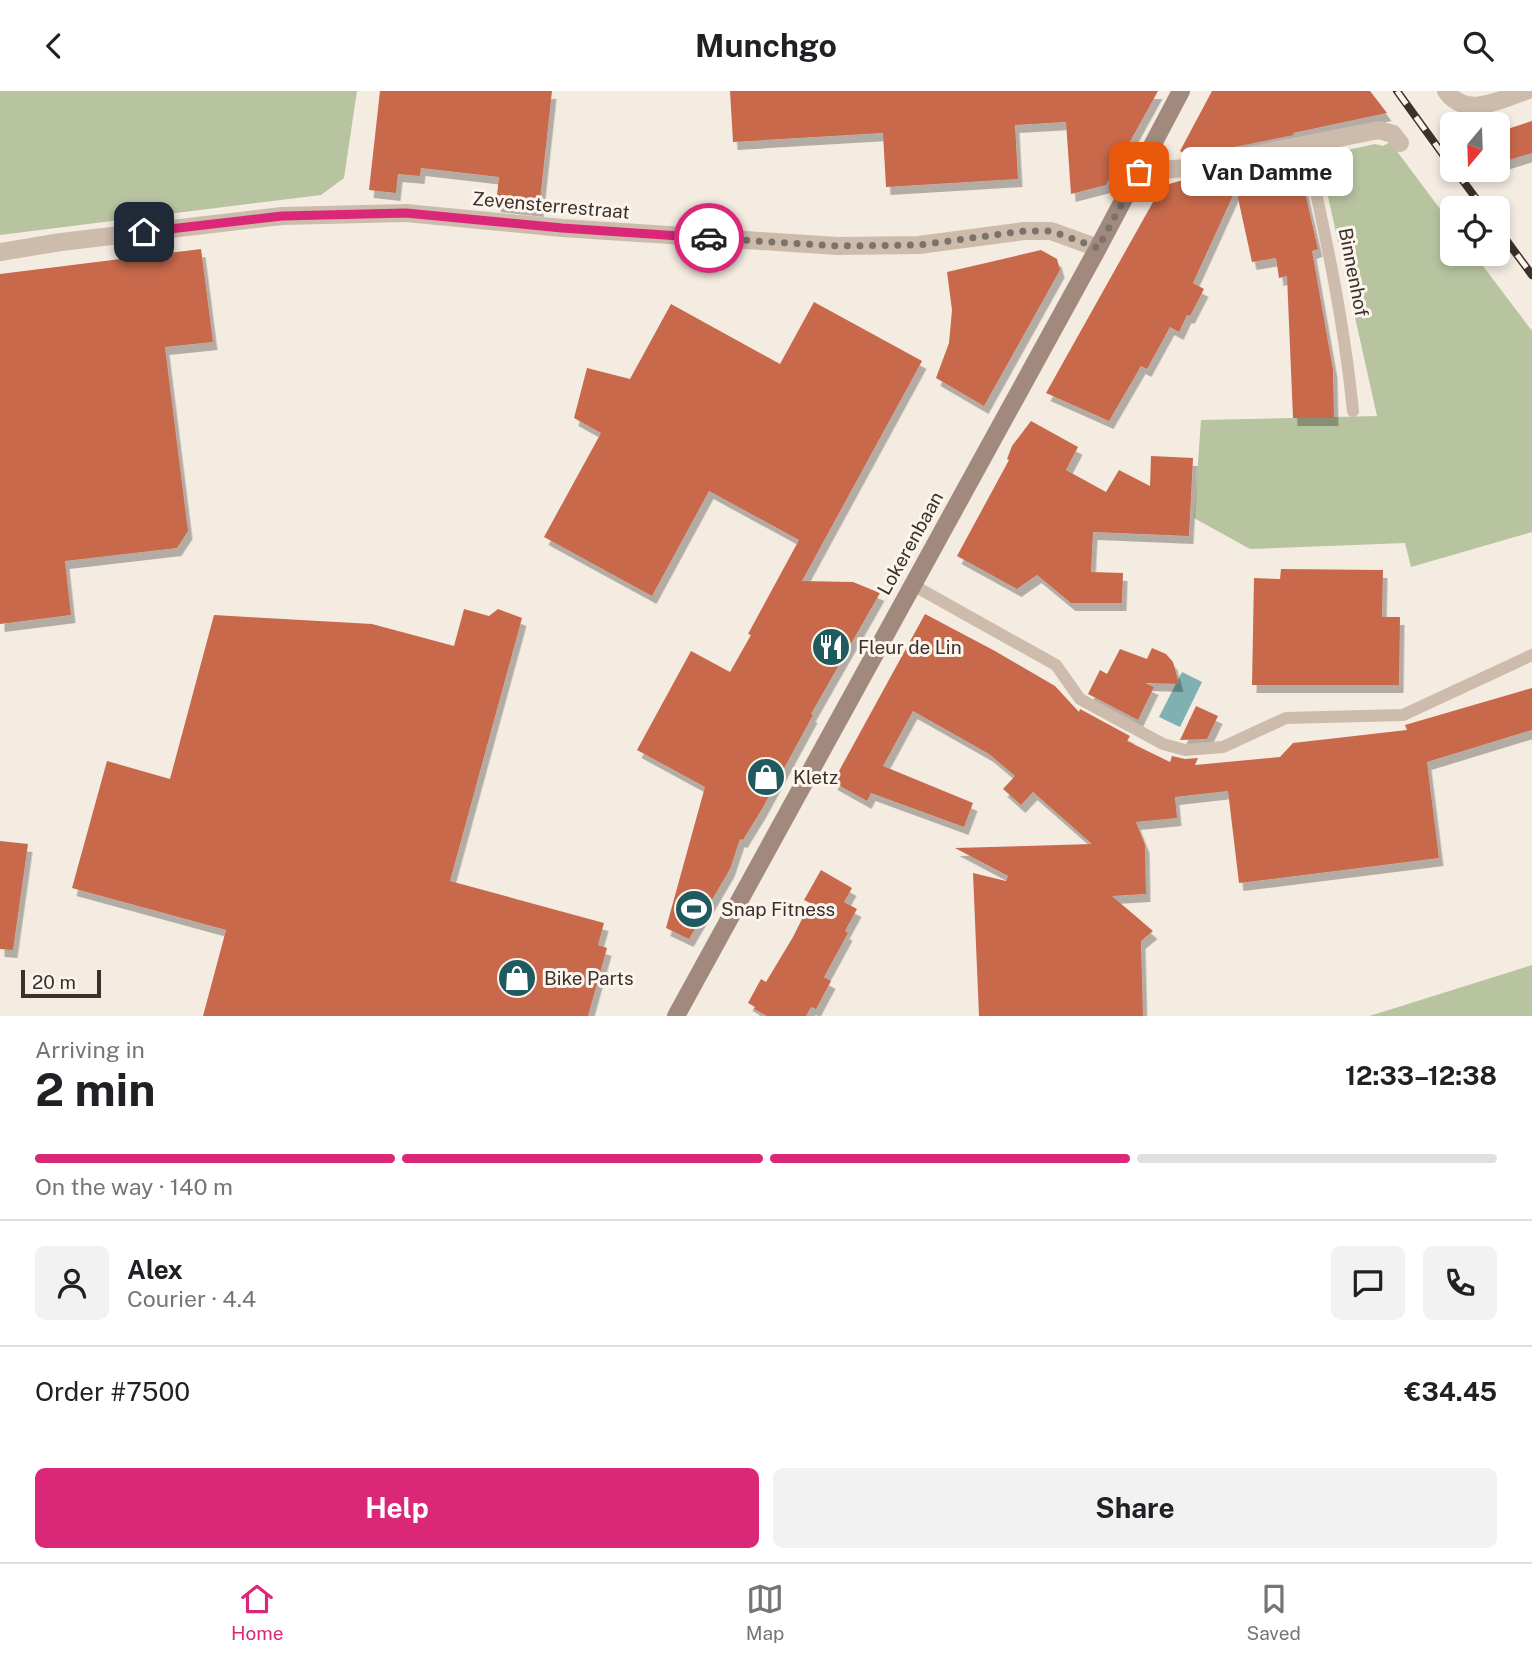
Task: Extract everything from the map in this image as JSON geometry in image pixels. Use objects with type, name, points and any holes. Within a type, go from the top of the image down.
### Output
[{"type":"street","name":"Lokerenbaan","points":[[676,1016],[1098,248],[1181,91]]},
{"type":"street","points":[[1446,91],[1452,100],[1473,108],[1526,91]]},
{"type":"street","points":[[1139,172],[1186,168],[1379,130],[1393,134],[1400,143]]},
{"type":"street","name":"Zevensterrestraat","points":[[0,252],[61,242],[282,216],[406,213],[562,228],[837,246],[919,245],[1024,231],[1051,231],[1098,248]]},
{"type":"lane","name":"Binnenhof","points":[[1304,143],[1336,285],[1347,350],[1353,411]]},
{"type":"lane","points":[[911,584],[1056,665],[1080,699],[1163,744],[1185,750],[1223,747],[1286,718],[1403,715],[1532,655]]},
{"type":"green space","points":[[0,91],[357,91],[344,178],[321,195],[0,235]]},
{"type":"green space","points":[[1390,142],[1440,209],[1440,266],[1483,266],[1532,331],[1532,532],[1411,567],[1405,543],[1250,549],[1194,518],[1201,420],[1377,416],[1319,156],[1375,144],[1383,146]]},
{"type":"green space","points":[[1532,965],[1532,1016],[1369,1016],[1376,1014]]},
{"type":"water","points":[[1182,672],[1202,682],[1180,727],[1159,717]]},
{"type":"building","points":[[380,91],[552,91],[539,209],[496,204],[499,177],[421,168],[420,176],[398,174],[396,193],[369,190]]},
{"type":"building","points":[[730,91],[1158,91],[1106,185],[1071,194],[1066,122],[1015,125],[1018,179],[886,187],[883,133],[733,142]]},
{"type":"building","points":[[1212,91],[1370,91],[1387,113],[1189,156],[1180,151]]},
{"type":"building","points":[[1532,121],[1532,153],[1510,160],[1510,128]]},
{"type":"building","points":[[1297,158],[1318,249],[1312,251],[1333,370],[1334,418],[1293,418],[1287,276],[1279,278],[1276,258],[1252,262],[1236,189],[1193,283],[1204,289],[1190,316],[1187,315],[1179,332],[1170,327],[1147,369],[1141,366],[1109,421],[1046,393],[1162,186]]},
{"type":"building","points":[[201,249],[213,342],[165,347],[188,531],[177,548],[65,561],[71,615],[0,624],[0,274]]},
{"type":"building","points":[[1041,250],[1057,259],[1060,270],[984,406],[936,378],[949,343],[952,310],[947,272]]},
{"type":"building","points":[[814,302],[922,361],[802,581],[853,582],[880,593],[811,714],[813,715],[762,809],[743,840],[740,839],[730,869],[689,939],[666,928],[705,787],[637,750],[691,651],[730,672],[799,540],[709,491],[652,596],[544,537],[601,433],[574,418],[587,368],[630,379],[671,304],[780,364]]},
{"type":"building","points":[[1031,421],[1078,447],[1066,470],[1106,492],[1119,470],[1150,486],[1151,456],[1193,458],[1189,536],[1093,532],[1091,572],[1123,573],[1122,603],[1071,603],[1037,575],[1017,589],[957,556],[1009,460],[1007,459],[1012,446]]},
{"type":"building","points":[[1281,569],[1383,570],[1382,617],[1400,617],[1399,685],[1252,685],[1254,578],[1280,579]]},
{"type":"building","points":[[464,609],[489,616],[498,609],[522,618],[450,881],[604,923],[598,945],[607,948],[588,1016],[203,1016],[226,930],[72,888],[107,761],[170,779],[214,615],[372,624],[454,646]]},
{"type":"building","points":[[925,614],[1055,686],[1079,712],[1080,709],[1130,736],[1127,741],[1170,762],[1172,756],[1198,758],[1195,765],[1280,757],[1293,743],[1407,730],[1405,725],[1532,688],[1532,730],[1427,762],[1439,858],[1239,883],[1228,791],[1175,797],[1177,818],[1136,822],[1145,845],[1146,894],[1112,896],[1153,931],[1141,941],[1143,1016],[979,1016],[973,873],[1006,881],[1008,876],[955,848],[1092,844],[1033,792],[1021,805],[1003,789],[1015,776],[989,754],[913,711],[883,766],[973,803],[964,827],[871,793],[867,801],[833,782]]},
{"type":"building","points":[[1152,648],[1166,654],[1173,662],[1179,684],[1145,683],[1154,687],[1138,720],[1088,694],[1100,670],[1107,674],[1120,649],[1147,659]]},
{"type":"building","points":[[1196,706],[1218,716],[1207,739],[1180,740]]},
{"type":"building","points":[[0,841],[28,844],[13,950],[0,949]]},
{"type":"building","points":[[821,870],[852,888],[844,902],[857,909],[845,931],[848,933],[824,977],[831,981],[816,1009],[811,1007],[806,1016],[767,1016],[748,1003],[761,979],[766,982],[793,937],[810,903],[804,900]]},
{"type":"railway","points":[[1397,91],[1440,150]]},
{"type":"railway","points":[[1464,182],[1474,196]]},
{"type":"railway","points":[[1510,245],[1532,275]]},
{"type":"way so far","points":[[709,238],[837,246],[919,245],[1024,231],[1051,231],[1071,236],[1098,248],[1139,172]]},
{"type":"place","name":"Van Damme","points":[[1139,172]]},
{"type":"place","name":"Fleur de Lin","points":[[831,647]]},
{"type":"place","name":"Kletz","points":[[766,777]]},
{"type":"place","name":"Snap Fitness","points":[[694,909]]},
{"type":"place","name":"Bike Parts","points":[[517,978]]},
{"type":"route","points":[[144,232],[282,216],[406,213],[562,228],[709,238]]}]
